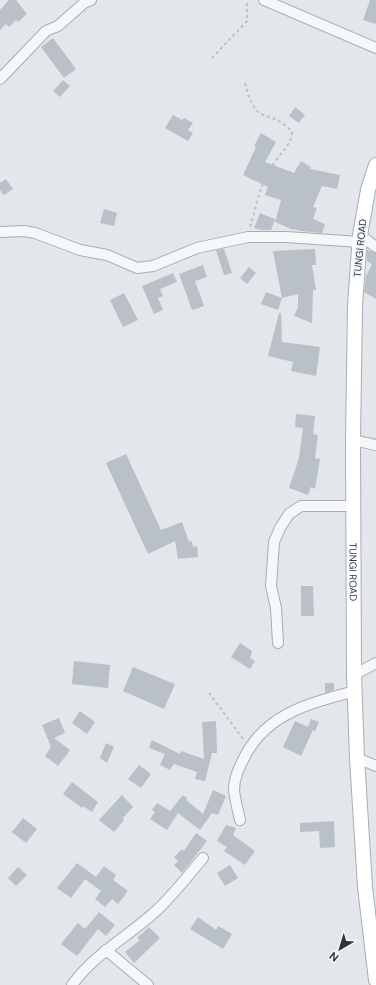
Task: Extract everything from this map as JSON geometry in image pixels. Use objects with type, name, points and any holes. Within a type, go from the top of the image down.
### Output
[{"type":"main road","name":"TUNGI ROAD","points":[[376,165],[368,190],[360,239],[355,306],[352,440],[354,506],[354,675],[357,758],[365,887],[376,980]]},
{"type":"street","points":[[0,79],[46,31],[58,26],[84,3],[91,0]]},
{"type":"street","points":[[264,0],[376,48]]},
{"type":"street","points":[[0,232],[35,233],[80,250],[107,255],[137,268],[153,266],[197,248],[248,237],[360,239],[376,247]]},
{"type":"street","points":[[352,440],[376,445]]},
{"type":"street","points":[[278,643],[276,608],[271,586],[274,542],[280,528],[289,514],[301,506],[354,506]]},
{"type":"street","points":[[354,675],[376,662]]},
{"type":"street","points":[[240,820],[234,790],[235,782],[249,748],[259,736],[281,717],[300,706],[355,691]]},
{"type":"street","points":[[357,758],[376,766]]},
{"type":"street","points":[[72,985],[79,975],[106,950],[156,911],[203,858]]},
{"type":"street","points":[[106,950],[148,985]]},
{"type":"path","points":[[212,58],[247,21],[248,0]]},
{"type":"path","points":[[245,83],[249,100],[254,109],[264,117],[286,126],[292,132],[292,139],[268,171],[257,195],[248,237]]},
{"type":"path","points":[[209,693],[249,748]]},
{"type":"building","points":[[9,0],[16,0],[27,14],[18,22],[16,20],[9,27],[6,24],[0,30],[0,10]]},
{"type":"building","points":[[370,0],[376,0],[376,24],[363,20]]},
{"type":"building","points":[[53,38],[76,69],[64,78],[41,47]]},
{"type":"building","points":[[63,80],[70,86],[60,97],[53,91]]},
{"type":"building","points":[[295,107],[305,115],[299,123],[289,116]]},
{"type":"building","points":[[173,115],[182,120],[184,118],[193,123],[188,130],[193,133],[188,141],[165,128]]},
{"type":"building","points":[[261,133],[276,142],[265,162],[294,173],[301,161],[311,167],[310,169],[340,175],[337,189],[322,186],[313,207],[317,208],[313,219],[325,224],[322,233],[293,230],[275,222],[281,200],[265,195],[268,187],[243,175],[256,147],[254,146]]},
{"type":"building","points":[[6,179],[13,189],[4,195],[0,190],[0,183]]},
{"type":"building","points":[[104,209],[117,213],[114,226],[100,223]]},
{"type":"building","points":[[260,213],[275,219],[271,230],[254,228]]},
{"type":"building","points":[[224,249],[232,273],[224,275],[216,250]]},
{"type":"building","points":[[315,249],[316,265],[312,265],[316,290],[313,290],[312,323],[294,316],[298,307],[298,294],[282,298],[273,251]]},
{"type":"building","points":[[367,250],[376,253],[376,299],[364,292],[366,276],[372,264],[367,261]]},
{"type":"building","points":[[203,265],[207,277],[195,281],[204,306],[192,310],[179,274]]},
{"type":"building","points":[[249,267],[256,273],[247,284],[240,278]]},
{"type":"building","points":[[173,273],[177,282],[160,289],[163,296],[158,298],[163,310],[154,314],[142,286]]},
{"type":"building","points":[[266,292],[282,298],[278,310],[261,304]]},
{"type":"building","points":[[124,293],[138,320],[123,327],[110,300]]},
{"type":"building","points":[[279,313],[281,313],[282,342],[320,347],[316,376],[291,371],[293,362],[268,356]]},
{"type":"building","points":[[296,414],[315,416],[313,434],[318,435],[315,458],[320,459],[315,489],[311,487],[308,495],[289,488],[299,458],[303,428],[295,427]]},
{"type":"building","points":[[126,454],[161,530],[182,522],[189,542],[192,541],[193,547],[197,546],[198,557],[178,559],[175,541],[148,554],[106,463]]},
{"type":"building","points":[[301,586],[313,586],[314,616],[301,616]]},
{"type":"building","points":[[240,643],[252,651],[250,658],[255,661],[250,669],[231,657]]},
{"type":"building","points":[[74,661],[110,665],[108,688],[72,684]]},
{"type":"building","points":[[133,667],[175,684],[164,709],[123,691]]},
{"type":"building","points":[[325,683],[334,683],[334,690],[325,693]]},
{"type":"building","points":[[80,711],[95,722],[87,734],[72,723]]},
{"type":"building","points":[[59,718],[65,733],[54,738],[70,750],[58,766],[45,756],[51,747],[42,725]]},
{"type":"building","points":[[311,719],[319,722],[315,731],[313,730],[301,756],[283,747],[295,721],[308,727]]},
{"type":"building","points":[[216,721],[217,753],[212,753],[205,781],[195,779],[197,772],[174,764],[170,770],[160,765],[165,754],[149,748],[152,740],[180,754],[181,751],[204,759],[202,722]]},
{"type":"building","points":[[106,743],[114,747],[107,763],[100,758]]},
{"type":"building","points":[[139,765],[151,774],[141,788],[128,779]]},
{"type":"building","points":[[72,782],[98,802],[92,812],[83,806],[82,808],[63,794]]},
{"type":"building","points":[[213,790],[226,796],[218,815],[212,813],[200,830],[178,813],[167,830],[150,819],[155,812],[152,810],[157,803],[170,811],[183,795],[187,798],[186,800],[203,814]]},
{"type":"building","points":[[122,795],[133,807],[123,818],[124,820],[114,832],[99,820]]},
{"type":"building","points":[[23,818],[37,829],[26,843],[12,832]]},
{"type":"building","points":[[334,821],[335,847],[320,848],[319,831],[300,832],[300,823]]},
{"type":"building","points":[[226,825],[236,828],[233,835],[255,851],[245,865],[224,851],[227,847],[217,841]]},
{"type":"building","points":[[196,833],[207,841],[182,873],[174,865],[178,861],[174,857],[182,849],[184,851]]},
{"type":"building","points":[[77,863],[96,877],[104,866],[116,875],[113,880],[128,891],[118,904],[112,899],[105,907],[95,899],[101,891],[85,879],[71,898],[57,888]]},
{"type":"building","points":[[230,865],[238,878],[225,886],[217,873]]},
{"type":"building","points":[[18,867],[27,875],[16,886],[8,878]]},
{"type":"building","points":[[99,912],[115,925],[106,936],[98,929],[77,956],[61,944],[78,923],[85,929]]},
{"type":"building","points":[[198,917],[216,930],[218,926],[232,934],[223,949],[190,929]]},
{"type":"building","points":[[149,927],[160,938],[134,963],[125,952],[140,940],[137,938]]}]
